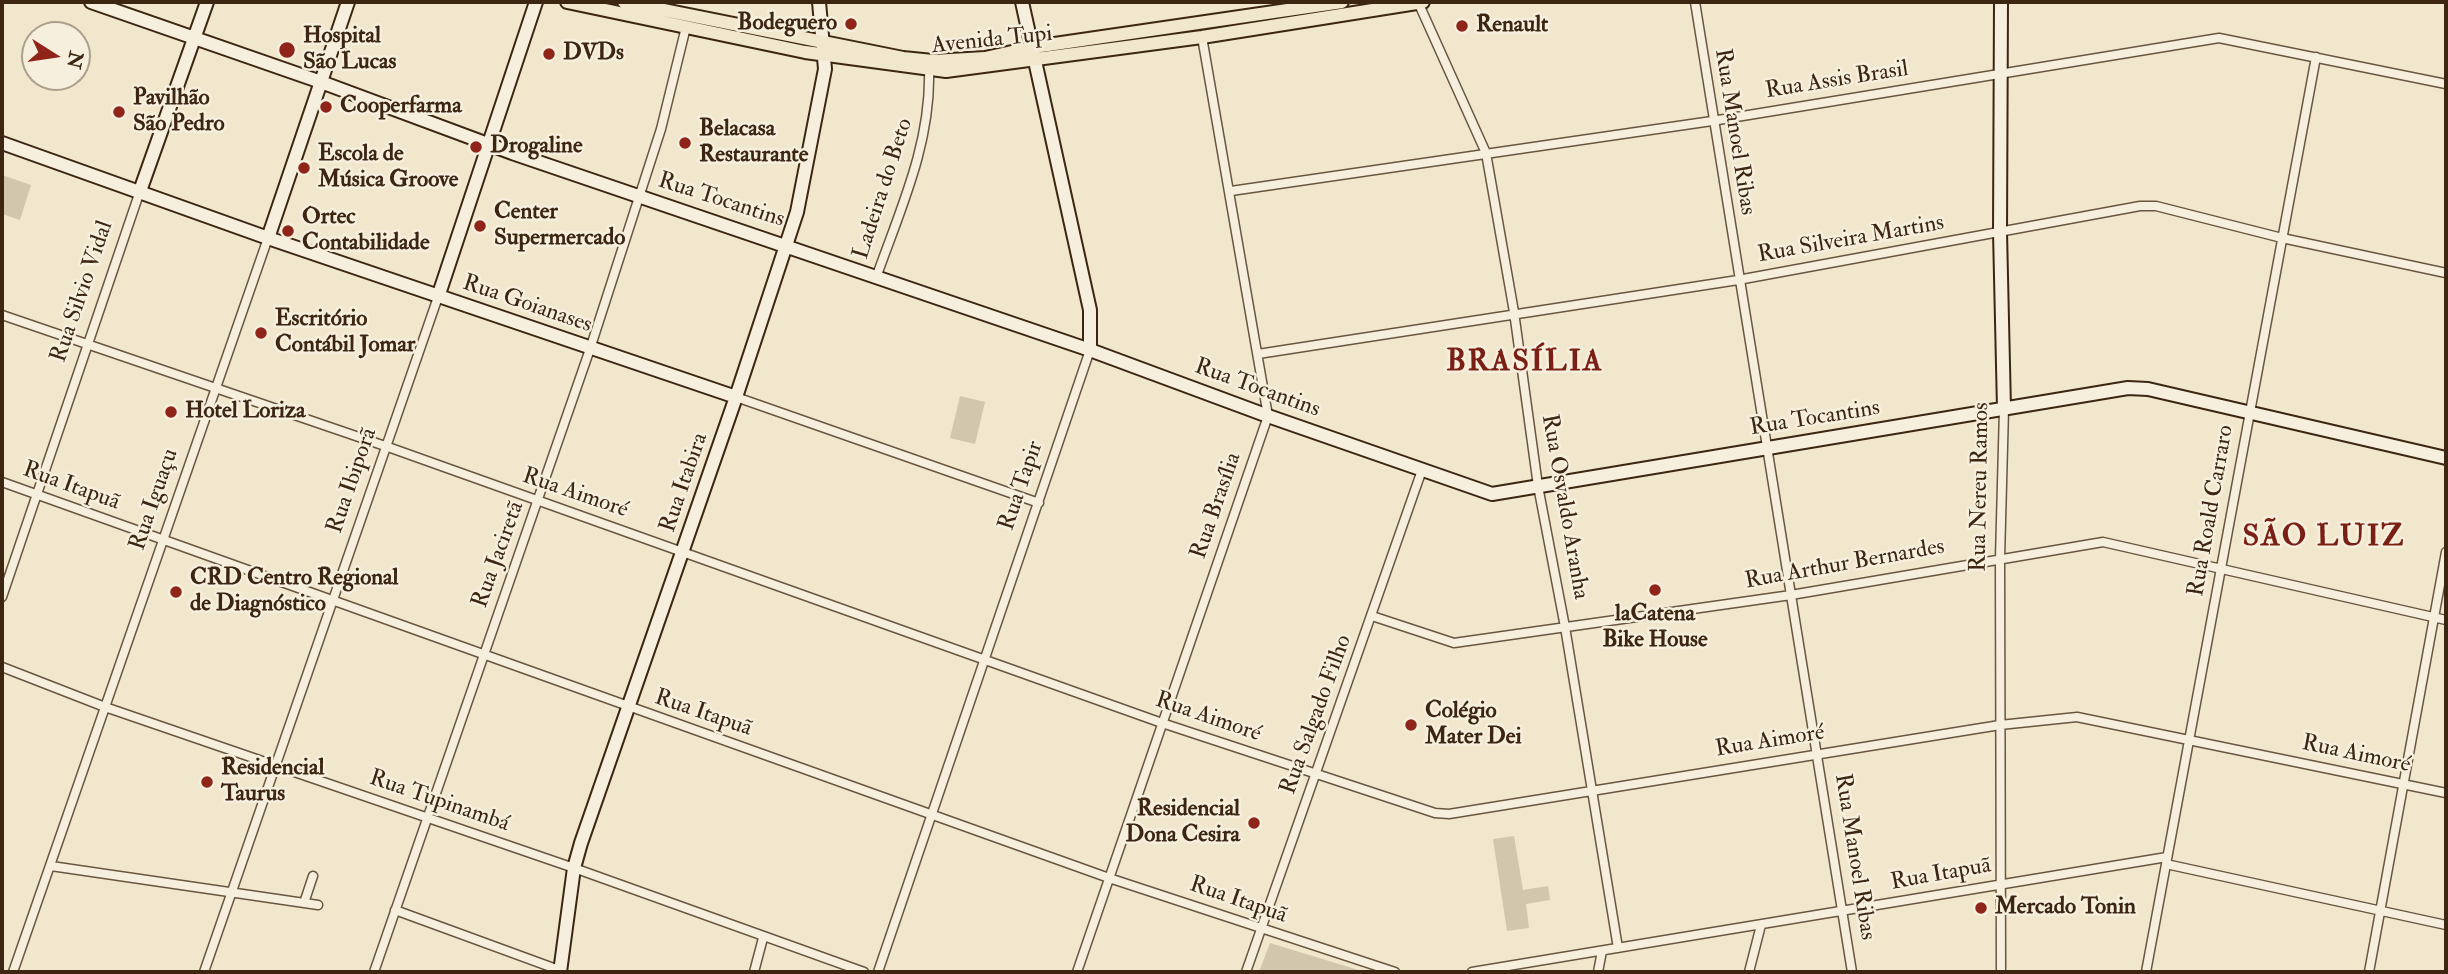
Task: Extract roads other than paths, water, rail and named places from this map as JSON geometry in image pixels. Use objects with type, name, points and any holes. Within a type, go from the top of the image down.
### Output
[{"type":"main road","name":"Avenida Tupi","points":[[567,2],[686,27],[824,49],[933,61],[1202,37],[1420,2]]},
{"type":"main road","name":"Avenida Tupi","points":[[624,2],[929,71],[972,69],[1035,54],[1342,2]]},
{"type":"street","name":"Rua Tocantins","points":[[90,2],[321,82],[490,145],[1090,350],[1268,416],[1492,494],[2128,388],[2148,389],[2446,458]]},
{"type":"street","name":"Rua Silvio Vidal","points":[[2,597],[86,344],[207,2]]},
{"type":"street","name":"Rua Iguaçu","points":[[13,972],[348,2]]},
{"type":"street","name":"Rua Ibiporã","points":[[204,972],[388,447],[536,2]]},
{"type":"street","name":"Rua Itabira","points":[[560,971],[574,868],[787,245],[825,69],[819,2]]},
{"type":"street","name":"Rua Tapir","points":[[878,972],[1090,350],[1090,310],[1035,54],[1021,2]]},
{"type":"street","name":"Rua Osvaldo Aranha","points":[[1420,2],[1486,153],[1514,313],[1538,485],[1565,626],[1618,948]]},
{"type":"street","name":"Rua Manoel Ribas","points":[[1695,2],[1712,121],[1852,972]]},
{"type":"street","name":"Rua Nereu Ramos","points":[[2001,2],[2000,232],[2004,409],[2000,558],[2001,972]]},
{"type":"street","name":"Rua Jaciretã","points":[[374,972],[590,349],[660,129],[686,27]]},
{"type":"street","name":"Rua Brasília","points":[[1077,972],[1268,416],[1231,191],[1202,37]]},
{"type":"street","name":"Rua Assis Brasil","points":[[1231,191],[1712,121],[2219,38],[2446,84]]},
{"type":"street","name":"Rua Roald Carraro","points":[[2146,972],[2316,57]]},
{"type":"street","name":"Ladeira do Beto","points":[[876,278],[922,145],[929,95],[929,71]]},
{"type":"street","name":"Rua Goianases","points":[[2,143],[268,238],[1039,503]]},
{"type":"street","name":"Rua Silveira Martins","points":[[1258,354],[1738,280],[2140,206],[2156,206],[2282,239],[2446,273]]},
{"type":"street","name":"Rua Aimoré","points":[[2,315],[388,447],[1162,723],[1435,813],[1449,814],[2000,725],[2077,716],[2446,793]]},
{"type":"street","name":"Rua Salgado Filho","points":[[1246,972],[1422,470]]},
{"type":"street","name":"Rua Itapuã","points":[[2,482],[162,541],[334,599],[629,709],[1261,930],[1395,972]]},
{"type":"street","name":"Rua Arthur Bernardes","points":[[1372,616],[1454,643],[1791,595],[2103,542],[2220,571],[2446,620]]},
{"type":"street","points":[[2369,972],[2446,552]]},
{"type":"street","name":"Rua Tupinambá","points":[[2,667],[105,707],[574,868],[864,972]]},
{"type":"street","name":"Rua Itapuã","points":[[1472,972],[2002,884],[2166,860],[2446,925]]},
{"type":"street","points":[[51,866],[318,905]]},
{"type":"street","points":[[304,903],[313,876]]},
{"type":"street","points":[[395,910],[560,971]]},
{"type":"street","points":[[1749,972],[1761,925]]},
{"type":"street","points":[[754,972],[763,938]]},
{"type":"street","points":[[1598,972],[1602,951]]},
{"type":"place","name":"Bodeguero","points":[[851,24]]},
{"type":"place","name":"Renault","points":[[1462,26]]},
{"type":"place","name":"Hospital São Lucas","points":[[287,50]]},
{"type":"place","name":"DVDs","points":[[549,54]]},
{"type":"place","name":"Cooperfarma","points":[[326,107]]},
{"type":"place","name":"Pavilhão São Pedro","points":[[119,112]]},
{"type":"place","name":"Belacasa Restaurante","points":[[685,143]]},
{"type":"place","name":"Drogaline","points":[[476,147]]},
{"type":"place","name":"Escola de Música Groove","points":[[304,168]]},
{"type":"place","name":"Center Supermercado","points":[[480,226]]},
{"type":"place","name":"Ortec Contabilidade","points":[[288,231]]},
{"type":"place","name":"Escritório Contábil Jomar","points":[[261,333]]},
{"type":"place","name":"Hotel Loriza","points":[[171,412]]},
{"type":"place","name":"laCatena Bike House","points":[[1655,590]]},
{"type":"place","name":"CRD Centro Regional de Diagnóstico","points":[[176,592]]},
{"type":"place","name":"Colégio Mater Dei","points":[[1411,725]]},
{"type":"place","name":"Residencial Taurus","points":[[207,782]]},
{"type":"place","name":"Residencial Dona Cesira","points":[[1254,823]]},
{"type":"place","name":"Mercado Tonin","points":[[1981,908]]},
{"type":"district","name":"BRASÍLIA","points":[[1525,364]]},
{"type":"district","name":"SÃO LUIZ","points":[[2324,539]]}]
